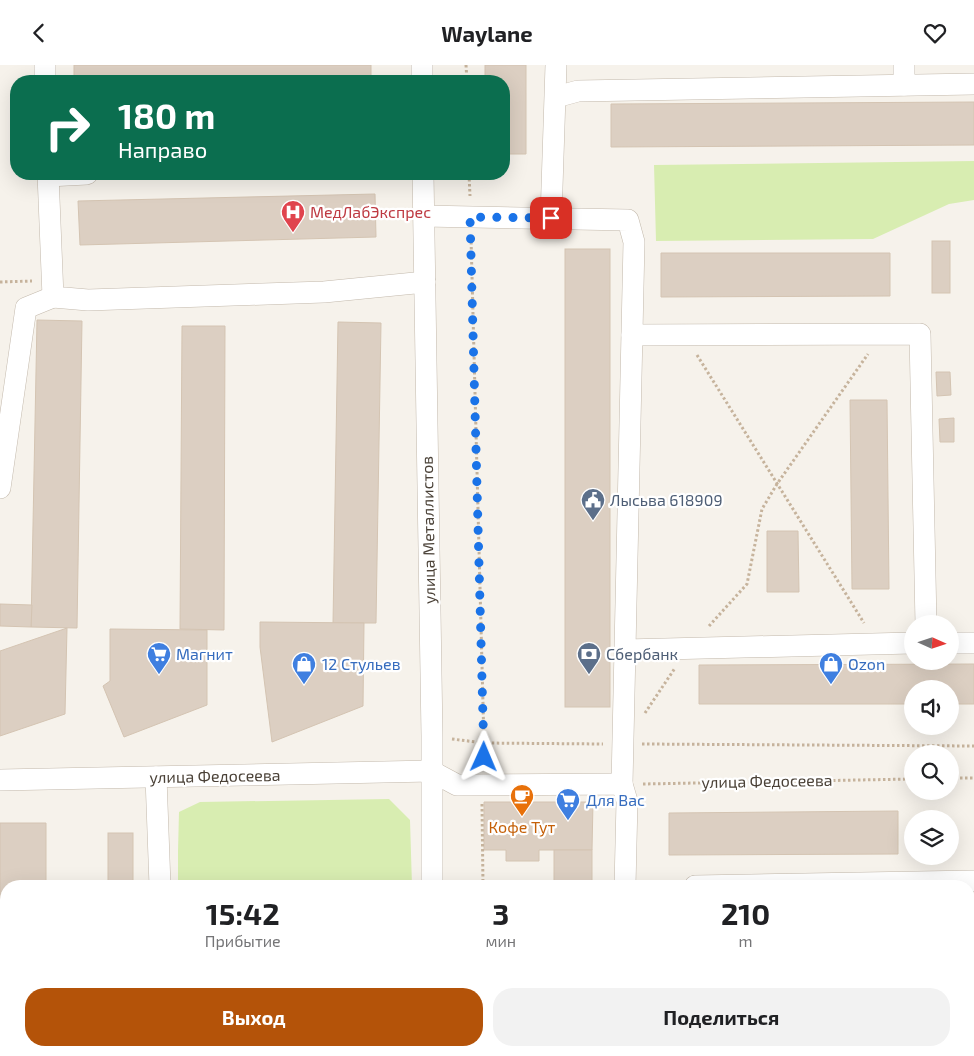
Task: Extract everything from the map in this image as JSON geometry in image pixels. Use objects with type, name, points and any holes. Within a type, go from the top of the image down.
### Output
[{"type":"street","points":[[551,218],[556,65]]},
{"type":"street","points":[[556,97],[578,91],[904,75],[974,84]]},
{"type":"street","points":[[48,180],[52,289]]},
{"type":"street","name":"улица Металлистов","points":[[423,180],[432,736],[430,771],[432,880]]},
{"type":"street","points":[[424,216],[628,219],[634,242],[622,784],[627,801],[625,880]]},
{"type":"street","points":[[52,289],[88,300],[324,292],[425,282]]},
{"type":"street","points":[[0,488],[26,308],[52,289]]},
{"type":"street","points":[[632,335],[920,334],[926,615]]},
{"type":"street","points":[[625,650],[904,643]]},
{"type":"street","points":[[959,643],[974,643]]},
{"type":"street","points":[[430,771],[457,785],[622,784]]},
{"type":"street","name":"улица Федосеева","points":[[0,780],[430,771]]},
{"type":"street","points":[[156,777],[160,880]]},
{"type":"path","points":[[469,180],[484,743],[482,785],[483,880]]},
{"type":"path","points":[[0,282],[52,289]]},
{"type":"path","points":[[623,744],[690,648],[747,584],[762,509],[882,334]]},
{"type":"path","points":[[685,335],[877,644]]},
{"type":"path","points":[[432,736],[484,743],[974,746]]},
{"type":"path","points":[[959,778],[974,778]]},
{"type":"path","name":"улица Федосеева","points":[[622,784],[904,779]]},
{"type":"green space","points":[[974,161],[974,200],[949,204],[873,239],[656,241],[654,165]]},
{"type":"green space","points":[[389,799],[410,820],[412,880],[178,880],[179,812],[200,802]]},
{"type":"building","points":[[74,65],[371,65],[371,75],[74,75]]},
{"type":"building","points":[[485,65],[526,65],[526,154],[510,154],[510,75],[485,75]]},
{"type":"building","points":[[974,102],[974,145],[611,147],[611,104]]},
{"type":"building","points":[[375,194],[376,237],[80,245],[78,201]]},
{"type":"building","points":[[932,241],[950,241],[950,293],[932,293]]},
{"type":"building","points":[[565,249],[610,249],[610,707],[565,707]]},
{"type":"building","points":[[661,253],[890,253],[890,296],[661,297]]},
{"type":"building","points":[[37,320],[82,321],[77,628],[31,627]]},
{"type":"building","points":[[338,322],[381,323],[376,623],[333,623]]},
{"type":"building","points":[[182,326],[225,326],[224,630],[180,629]]},
{"type":"building","points":[[936,372],[950,372],[951,395],[937,396]]},
{"type":"building","points":[[850,400],[887,400],[889,589],[852,589]]},
{"type":"building","points":[[954,418],[954,442],[940,442],[939,419]]},
{"type":"building","points":[[767,531],[798,531],[799,592],[767,592]]},
{"type":"building","points":[[0,604],[32,605],[31,627],[0,626]]},
{"type":"building","points":[[260,622],[364,623],[363,706],[272,742],[260,647]]},
{"type":"building","points":[[67,628],[65,714],[0,736],[0,651]]},
{"type":"building","points":[[110,629],[207,630],[207,705],[124,737],[103,686],[110,681]]},
{"type":"building","points":[[904,664],[904,670],[959,670],[959,664],[974,664],[974,704],[959,704],[959,680],[904,680],[904,704],[699,704],[699,665]]},
{"type":"building","points":[[484,802],[593,802],[592,850],[539,850],[539,861],[506,861],[506,850],[484,850]]},
{"type":"building","points":[[898,811],[898,854],[669,855],[669,813]]},
{"type":"building","points":[[0,823],[46,823],[46,880],[0,880]]},
{"type":"building","points":[[108,833],[133,833],[133,880],[108,880]]},
{"type":"building","points":[[554,850],[592,850],[592,880],[554,880]]},
{"type":"place","name":"МедЛабЭкспрес","points":[[293,233]]},
{"type":"place","name":"Лысьва 618909","points":[[593,521]]},
{"type":"place","name":"Магнит","points":[[159,675]]},
{"type":"place","name":"Сбербанк","points":[[589,675]]},
{"type":"place","name":"12 Стульев","points":[[304,685]]},
{"type":"place","name":"Ozon","points":[[831,685]]},
{"type":"place","name":"Кофе Тут","points":[[522,817]]},
{"type":"place","name":"Для Вас","points":[[568,821]]},
{"type":"route","points":[[484,757],[470,217],[551,218]]}]
